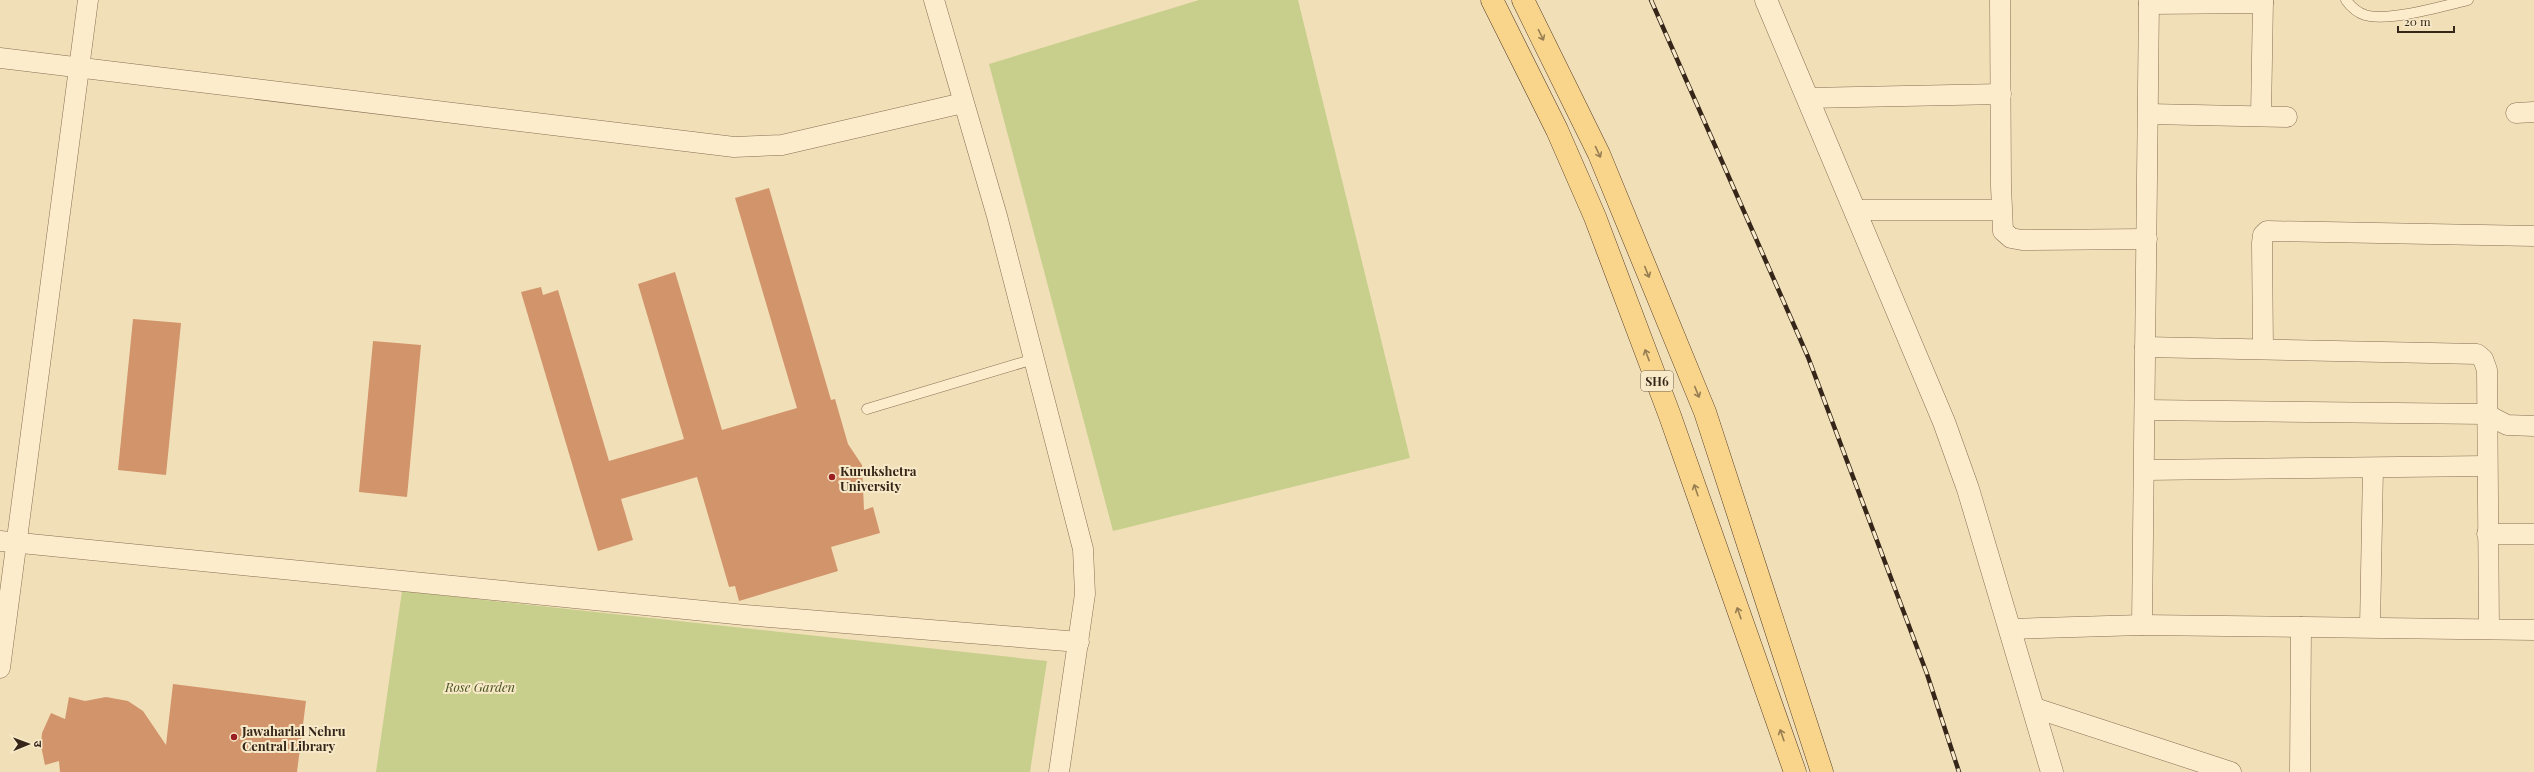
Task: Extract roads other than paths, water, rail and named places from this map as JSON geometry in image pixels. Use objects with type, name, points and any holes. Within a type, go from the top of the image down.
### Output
[{"type":"main road","name":"SH6","points":[[1492,0],[1557,130],[1595,217],[1670,416],[1795,772]]},
{"type":"main road","name":"SH6","points":[[1523,0],[1599,154],[1705,412],[1822,772]]},
{"type":"street","points":[[0,668],[8,542],[88,0]]},
{"type":"street","points":[[934,0],[996,216],[1083,549],[1085,594],[1059,772]]},
{"type":"street","points":[[1766,0],[1856,210],[1944,422],[1968,489],[2035,708],[2052,772]]},
{"type":"street","points":[[2000,0],[2001,210],[2003,231],[2011,238],[2022,240],[2146,239]]},
{"type":"street","points":[[2142,625],[2146,470],[2145,347],[2149,114],[2149,2],[2263,2],[2261,116]]},
{"type":"street","points":[[0,58],[734,147],[782,145],[963,103]]},
{"type":"street","points":[[1808,98],[2001,94]]},
{"type":"street","points":[[2149,114],[2287,116]]},
{"type":"street","points":[[1856,210],[2001,210]]},
{"type":"street","points":[[2263,349],[2262,243],[2263,235],[2267,231],[2534,236]]},
{"type":"street","points":[[2145,347],[2477,354],[2483,359],[2487,370],[2486,414],[2489,629]]},
{"type":"street","points":[[2146,410],[2486,414],[2507,425],[2534,426]]},
{"type":"street","points":[[2146,470],[2487,466]]},
{"type":"street","points":[[2370,627],[2373,468]]},
{"type":"street","points":[[2487,534],[2534,534]]},
{"type":"street","points":[[8,542],[745,615],[1079,642]]},
{"type":"street","points":[[2011,629],[2142,625],[2534,630]]},
{"type":"street","points":[[2300,772],[2301,627]]},
{"type":"street","points":[[2035,708],[2231,772]]},
{"type":"lane","points":[[2346,0],[2353,9],[2366,16],[2373,16],[2401,15],[2468,0]]},
{"type":"lane","points":[[867,409],[1034,359]]},
{"type":"railway","points":[[1651,0],[1808,357],[1927,674],[1959,772]]},
{"type":"place","name":"Kurukshetra University","points":[[832,477]]},
{"type":"place","name":"Jawaharlal Nehru Central Library","points":[[234,737]]},
{"type":"park label","name":"Rose Garden","points":[[480,686]]}]
